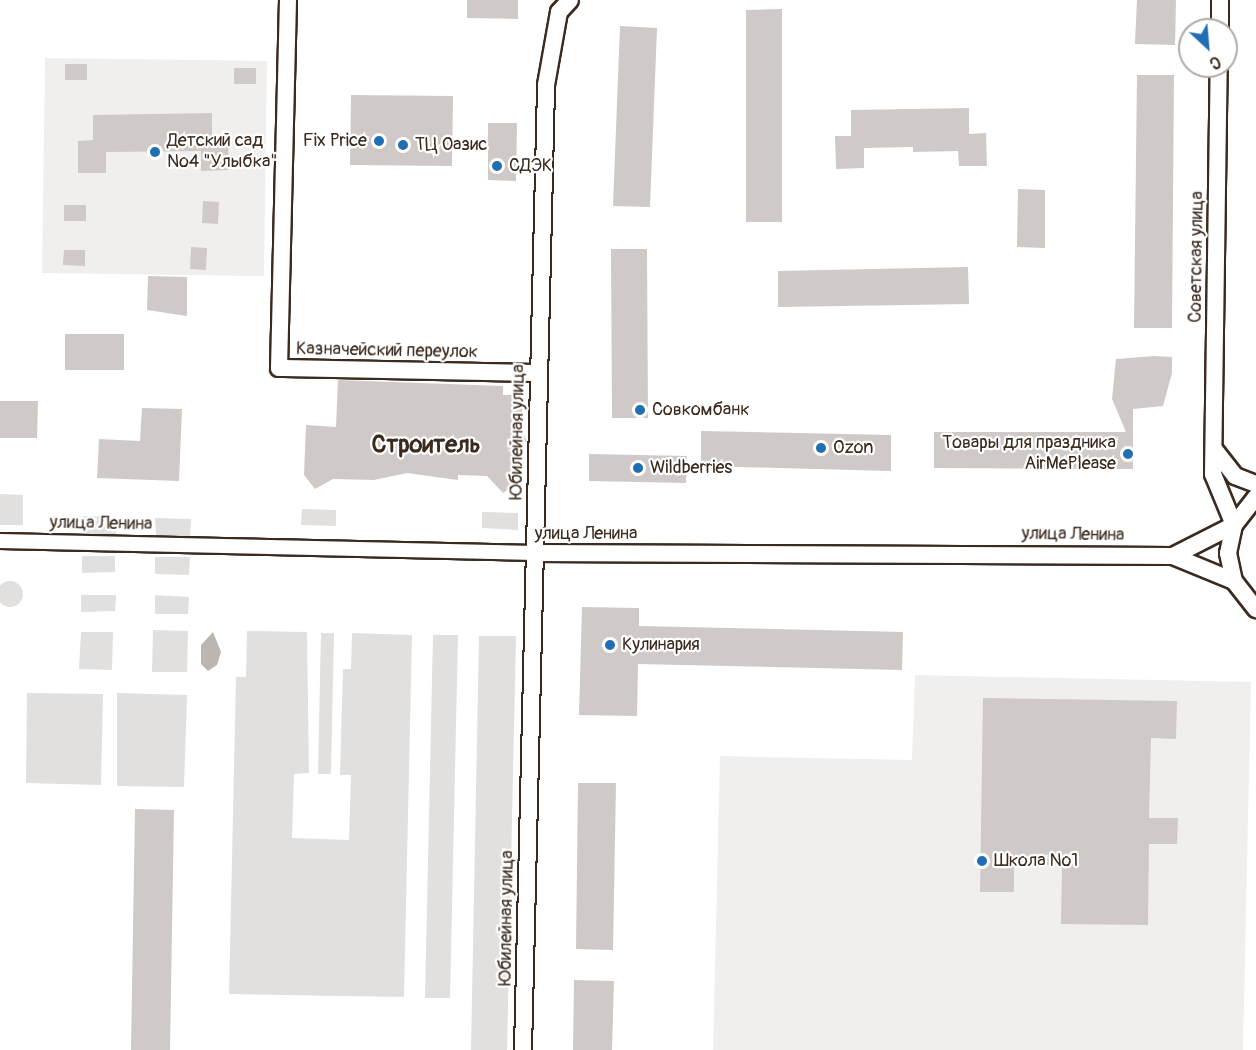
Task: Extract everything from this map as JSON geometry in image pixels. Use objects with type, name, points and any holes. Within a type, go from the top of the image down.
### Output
[{"type":"street","name":"Казначейский переулок","points":[[288,0],[279,368],[538,373]]},
{"type":"street","name":"Юбилейная улица","points":[[524,1050],[538,373],[549,55],[559,12],[570,0]]},
{"type":"street","points":[[1220,0],[1220,18]]},
{"type":"street","name":"Советская улица","points":[[1219,78],[1214,448],[1216,493],[1234,525]]},
{"type":"street","points":[[1214,448],[1235,476],[1256,484]]},
{"type":"street","points":[[1173,556],[1234,525],[1256,497]]},
{"type":"street","points":[[1234,525],[1228,553],[1234,581],[1256,609]]},
{"type":"street","name":"улица Ленина","points":[[0,541],[535,553],[1173,556]]},
{"type":"street","points":[[1173,556],[1234,581]]},
{"type":"shaded area","name":"Детский сад №4 \"Улыбка\"","points":[[45,58],[267,61],[264,276],[42,273]]},
{"type":"shaded area","points":[[0,494],[23,495],[23,525],[0,525]]},
{"type":"shaded area","points":[[302,509],[336,510],[336,526],[301,525]]},
{"type":"shaded area","points":[[482,512],[518,513],[518,530],[482,528]]},
{"type":"shaded area","points":[[83,516],[117,517],[116,535],[83,535]]},
{"type":"shaded area","points":[[155,518],[191,519],[190,537],[156,535]]},
{"type":"shaded area","points":[[82,556],[115,556],[115,572],[82,573]]},
{"type":"shaded area","points":[[155,557],[190,557],[189,575],[155,574]]},
{"type":"shaded area","points":[[10,581],[19,585],[23,594],[19,603],[10,607],[1,603],[-3,594],[1,585]]},
{"type":"shaded area","points":[[81,595],[116,595],[115,611],[81,612]]},
{"type":"shaded area","points":[[155,595],[189,597],[188,614],[155,614]]},
{"type":"shaded area","points":[[153,630],[188,631],[187,672],[152,672]]},
{"type":"shaded area","points":[[247,631],[307,632],[309,773],[294,774],[292,838],[349,840],[351,775],[340,775],[343,669],[351,669],[352,633],[412,635],[404,997],[229,994],[236,677],[246,677]]},
{"type":"shaded area","points":[[81,632],[113,632],[112,670],[79,669]]},
{"type":"shaded area","points":[[213,632],[221,652],[217,665],[208,671],[201,664],[201,645]]},
{"type":"shaded area","points":[[321,633],[334,633],[331,774],[318,774]]},
{"type":"shaded area","points":[[433,635],[458,635],[450,998],[425,998]]},
{"type":"shaded area","points":[[479,636],[516,636],[507,1050],[471,1050]]},
{"type":"shaded area","name":"Школа №1","points":[[915,675],[1251,682],[1243,1050],[713,1050],[720,756],[912,760]]},
{"type":"shaded area","points":[[27,693],[103,694],[101,785],[26,783]]},
{"type":"shaded area","points":[[117,693],[187,695],[184,787],[117,786]]},
{"type":"building","points":[[467,0],[518,0],[518,19],[467,18]]},
{"type":"building","points":[[1137,0],[1176,0],[1175,45],[1135,44]]},
{"type":"building","points":[[782,9],[782,222],[746,222],[746,10]]},
{"type":"building","points":[[620,26],[657,28],[650,207],[613,206]]},
{"type":"building","points":[[65,64],[87,64],[87,80],[65,80]]},
{"type":"building","points":[[234,68],[256,68],[256,84],[234,84]]},
{"type":"building","points":[[1137,75],[1174,75],[1172,328],[1134,328]]},
{"type":"building","points":[[351,95],[453,96],[452,166],[350,165]]},
{"type":"building","points":[[969,108],[969,134],[986,133],[987,166],[959,166],[958,151],[913,152],[913,147],[864,148],[864,168],[836,169],[835,136],[851,136],[851,110]]},
{"type":"building","points":[[212,113],[212,138],[228,138],[229,170],[201,171],[201,151],[106,152],[106,173],[78,173],[78,141],[93,140],[93,115]]},
{"type":"building","points":[[488,123],[517,123],[516,181],[488,180]]},
{"type":"building","points":[[1018,189],[1045,190],[1045,248],[1017,247]]},
{"type":"building","points":[[203,201],[219,202],[218,224],[202,223]]},
{"type":"building","points":[[64,205],[86,205],[86,221],[64,221]]},
{"type":"building","points":[[191,247],[207,248],[206,270],[190,269]]},
{"type":"building","points":[[611,249],[647,249],[648,418],[612,418]]},
{"type":"building","points":[[64,250],[85,250],[85,266],[63,265]]},
{"type":"building","points":[[968,267],[969,304],[778,307],[778,271]]},
{"type":"building","points":[[148,276],[187,277],[187,316],[147,310]]},
{"type":"building","points":[[65,334],[124,334],[124,370],[65,370]]},
{"type":"building","points":[[1172,357],[1172,373],[1163,406],[1133,409],[1133,469],[934,468],[934,432],[1126,432],[1112,399],[1116,359]]},
{"type":"building","points":[[338,380],[503,386],[503,395],[523,395],[521,430],[527,441],[521,445],[519,482],[503,493],[487,476],[458,475],[458,480],[407,473],[374,480],[333,479],[315,489],[304,475],[306,425],[336,427]]},
{"type":"building","points":[[0,401],[38,401],[37,438],[0,438]]},
{"type":"building","points":[[142,408],[182,409],[179,481],[97,478],[99,439],[140,441]]},
{"type":"building","points":[[701,431],[891,435],[891,471],[701,466]]},
{"type":"building","name":"Wildberries","points":[[589,454],[687,456],[686,483],[589,481]]},
{"type":"building","points":[[582,607],[639,608],[639,626],[903,632],[902,670],[638,664],[637,716],[579,715]]},
{"type":"building","points":[[983,698],[1177,701],[1176,739],[1151,738],[1149,818],[1178,818],[1177,844],[1149,844],[1148,925],[1061,924],[1062,865],[1014,865],[1014,892],[980,892]]},
{"type":"building","points":[[578,783],[616,783],[613,950],[576,949]]},
{"type":"building","points":[[135,809],[174,810],[170,1050],[131,1050]]},
{"type":"building","points":[[574,980],[614,981],[612,1050],[573,1050]]},
{"type":"place","name":"Fix Price","points":[[379,141]]},
{"type":"place","name":"ТЦ Оазис","points":[[403,145]]},
{"type":"place","name":"Детский сад №4 \"Улыбка\"","points":[[155,152]]},
{"type":"place","name":"СДЭК","points":[[497,166]]},
{"type":"place","name":"Совкомбанк","points":[[640,410]]},
{"type":"place","name":"Ozon","points":[[821,448]]},
{"type":"place","name":"Товары для праздника AirMePlease","points":[[1128,454]]},
{"type":"place","name":"Wildberries","points":[[638,468]]},
{"type":"place","name":"Кулинария","points":[[610,645]]},
{"type":"place","name":"Школа №1","points":[[982,861]]},
{"type":"district","name":"Строитель","points":[[426,445]]}]
